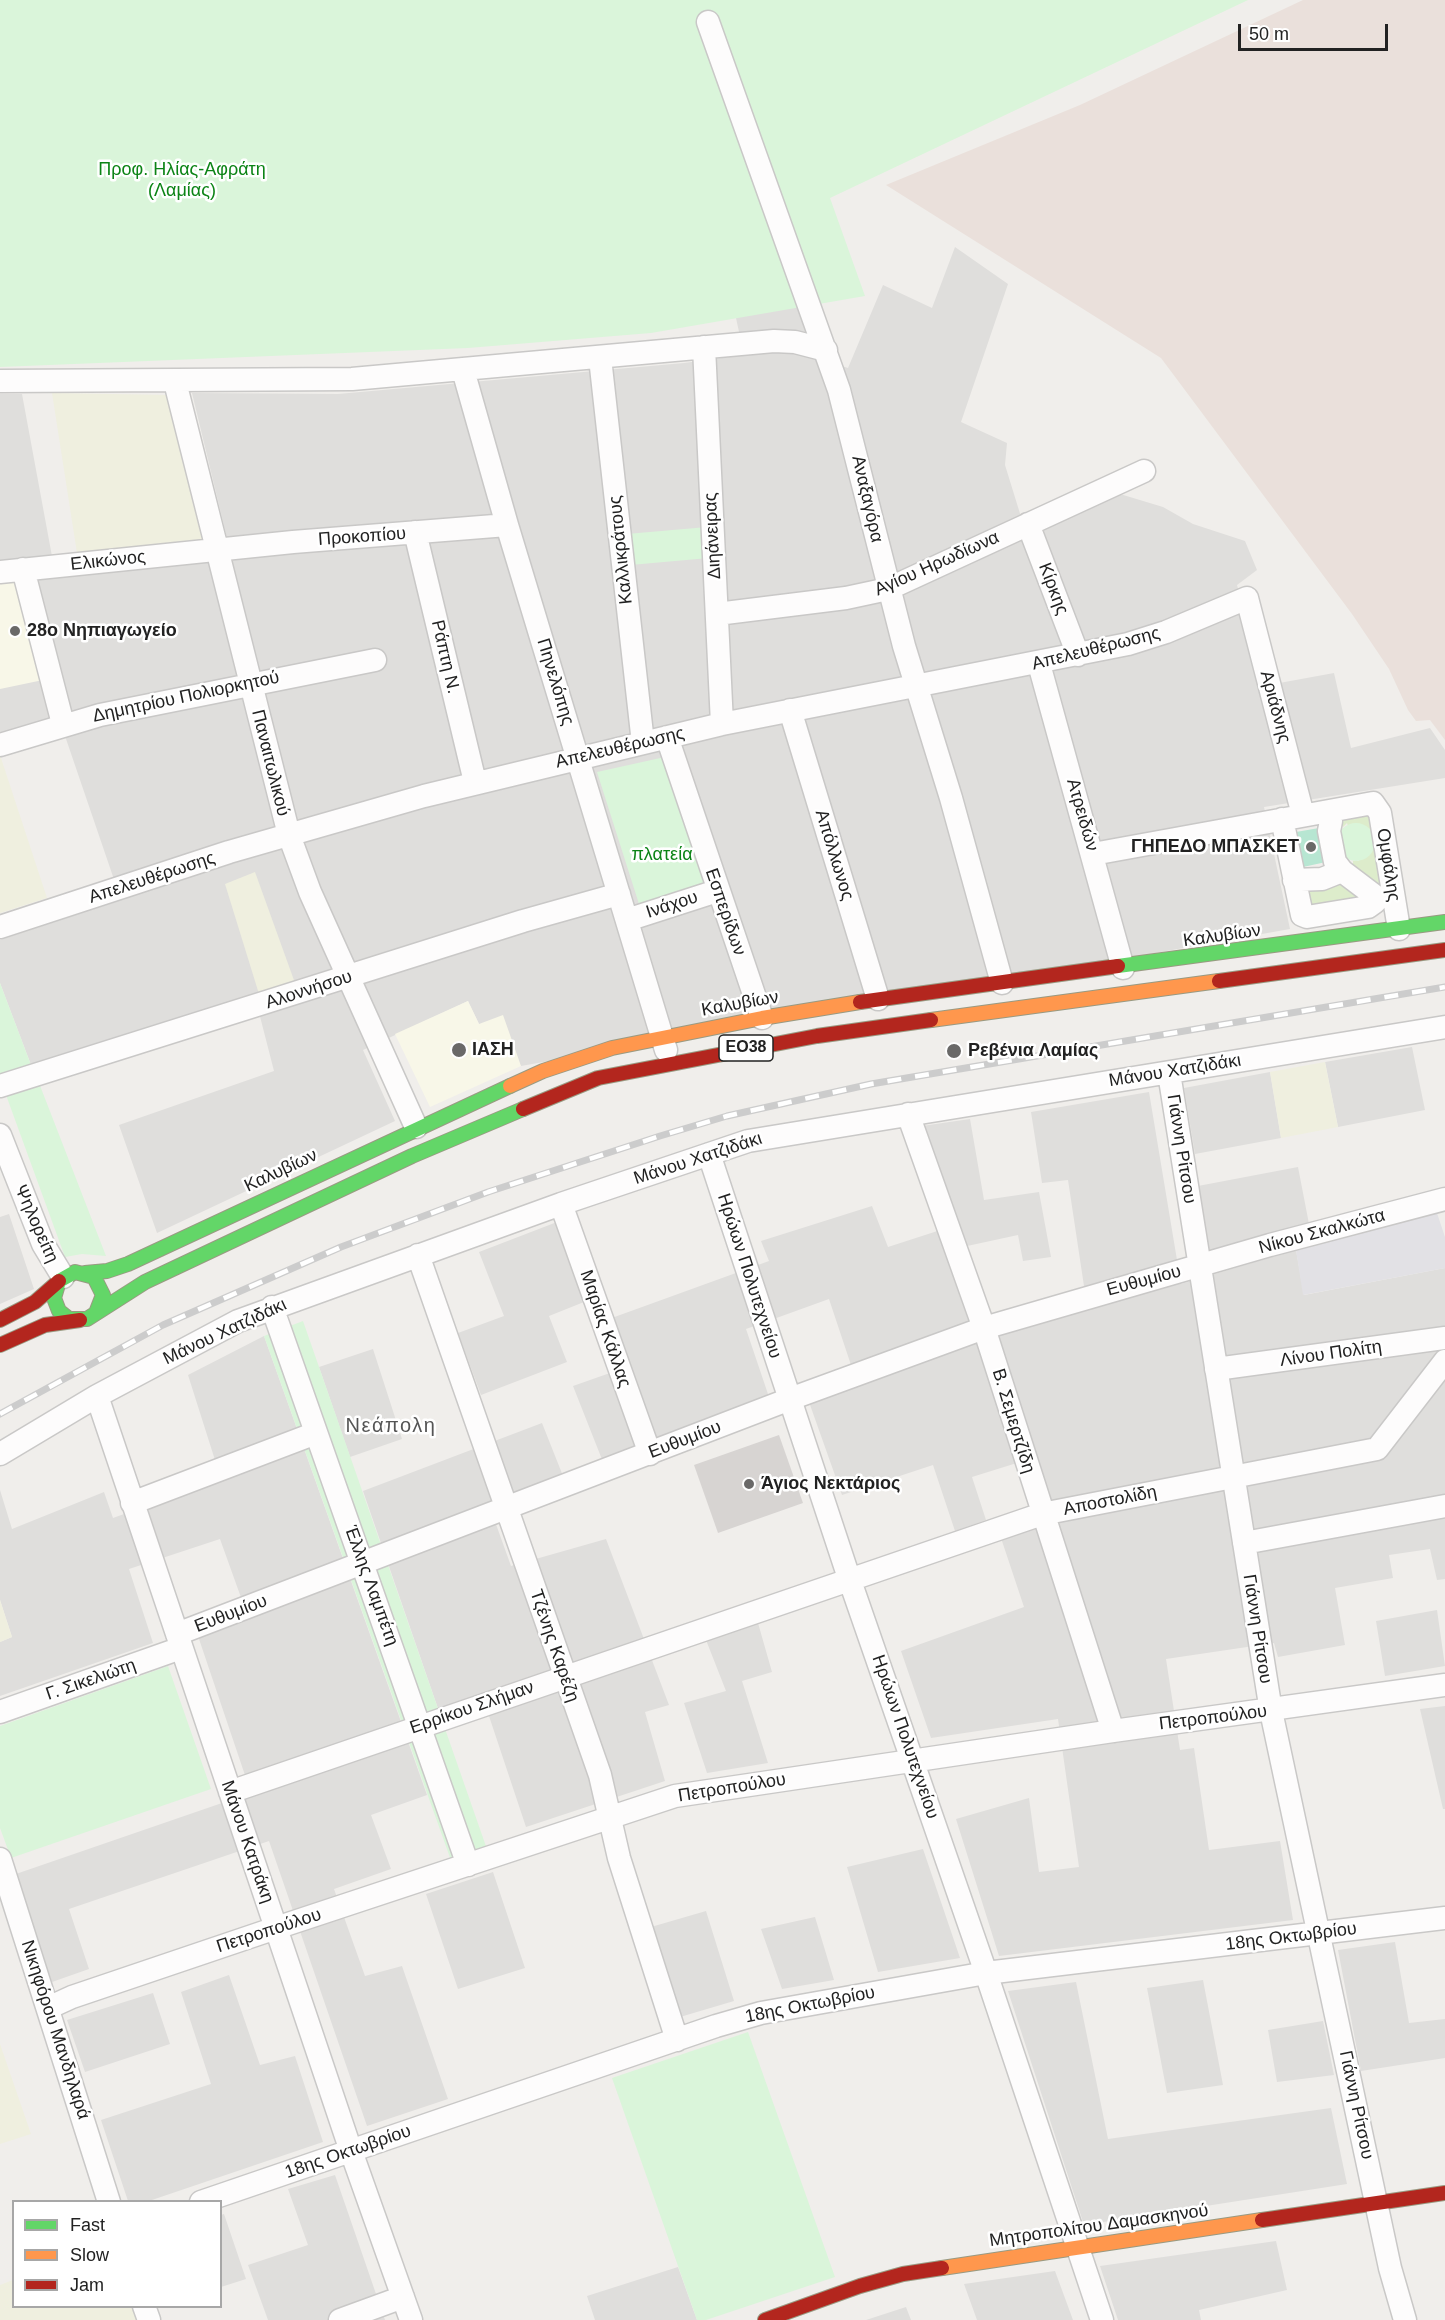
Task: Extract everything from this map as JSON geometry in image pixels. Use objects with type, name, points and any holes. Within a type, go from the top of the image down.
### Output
[{"type":"main road","name":"Καλυβίων","points":[[69,1277],[107,1271],[128,1264],[416,1128],[543,1071],[612,1048],[762,1018],[879,999],[1123,968],[1445,922]]},
{"type":"main road","name":"ΕΟ38","points":[[0,1345],[45,1326],[80,1320],[96,1313],[145,1282],[480,1125],[598,1078],[669,1062],[817,1036],[1445,950]]},
{"type":"main road","points":[[0,1320],[35,1302],[69,1277],[96,1280],[102,1292],[102,1302],[96,1313]]},
{"type":"main road","points":[[69,1277],[54,1294],[57,1308],[69,1319],[80,1320]]},
{"type":"main road","name":"Μητροπολίτου Δαμασκηνού","points":[[765,2320],[860,2286],[903,2274],[1445,2193]]},
{"type":"street","name":"Αναξαγόρα","points":[[708,22],[826,350],[853,439],[888,589],[1002,983]]},
{"type":"street","points":[[0,381],[175,382],[352,379],[774,341],[795,342],[826,350]]},
{"type":"street","name":"Διηάνειρας","points":[[704,347],[722,724]]},
{"type":"street","name":"Καλλικράτους","points":[[600,358],[643,743]]},
{"type":"street","name":"Πηνελόπης","points":[[463,370],[507,525],[669,1062]]},
{"type":"street","name":"Παναιτωλικού","points":[[175,382],[289,835],[310,892],[416,1128]]},
{"type":"street","name":"Αγίου Ηρωδίωνα","points":[[717,614],[846,598],[888,589],[1144,471]]},
{"type":"street","name":"Κίρκης","points":[[1028,524],[1078,655]]},
{"type":"street","name":"Προκοπίου","points":[[217,550],[507,525]]},
{"type":"street","name":"Ράπτη Ν.","points":[[415,532],[474,782]]},
{"type":"street","name":"Ελικώνος","points":[[0,572],[217,550]]},
{"type":"street","points":[[23,569],[63,724]]},
{"type":"street","name":"Απελευθέρωσης","points":[[0,927],[289,835],[474,782],[722,724],[1078,655],[1156,636],[1247,598]]},
{"type":"street","name":"Αριάδνης","points":[[1247,598],[1292,817],[1294,880],[1302,915],[1307,917],[1368,907],[1375,902],[1375,896],[1372,893],[1342,871]]},
{"type":"street","name":"Δημητρίου Πολιορκητού","points":[[0,745],[63,724],[250,683],[375,660]]},
{"type":"street","name":"Ατρειδών","points":[[1039,664],[1123,968]]},
{"type":"street","name":"Απόλλωνος","points":[[790,710],[879,999]]},
{"type":"street","name":"Εσπερίδων","points":[[667,737],[717,891],[762,1018]]},
{"type":"street","name":"Ομφάλης","points":[[1329,811],[1373,804],[1380,813],[1399,928]]},
{"type":"street","points":[[1093,854],[1329,811],[1330,843],[1335,862],[1342,871],[1322,879],[1294,880]]},
{"type":"street","name":"Ινάχου","points":[[627,920],[717,891]]},
{"type":"street","name":"Αλοννήσου","points":[[0,1086],[618,894]]},
{"type":"street","name":"Μάνου Χατζιδάκι","points":[[0,1454],[97,1396],[205,1337],[272,1307],[561,1204],[748,1141],[1445,1027]]},
{"type":"street","name":"Γιάννη Ρίτσου","points":[[1169,1073],[1270,1711],[1320,1934],[1390,2268],[1405,2320]]},
{"type":"street","name":"Β. Σεμερτζίδη","points":[[908,1114],[984,1328],[1113,1731]]},
{"type":"street","name":"Ψηλορείτη","points":[[0,1135],[43,1244],[69,1277]]},
{"type":"street","name":"Ηρώων Πολυτεχνείου","points":[[709,1154],[849,1578],[986,1973],[1102,2320]]},
{"type":"street","name":"Νίκου Σκαλκώτα","points":[[1200,1266],[1445,1199]]},
{"type":"street","name":"Μαρίας Κάλλας","points":[[561,1204],[650,1454]]},
{"type":"street","name":"Τζένης Καρέζη","points":[[418,1256],[600,1775],[619,1858],[677,2040]]},
{"type":"street","name":"Ευθυμίου","points":[[179,1641],[363,1564],[790,1399],[984,1328],[1200,1266]]},
{"type":"street","name":"Έλλης Λαμπέτη","points":[[272,1307],[468,1865]]},
{"type":"street","name":"Λίνου Πολίτη","points":[[1216,1369],[1445,1338]]},
{"type":"street","name":"Αποστολίδη","points":[[849,1578],[1042,1514],[1377,1449],[1445,1361]]},
{"type":"street","name":"Μάνου Κατράκη","points":[[97,1396],[351,2151],[411,2320]]},
{"type":"street","points":[[132,1503],[316,1433]]},
{"type":"street","points":[[1244,1543],[1445,1506]]},
{"type":"street","name":"Ερρίκου Σλήμαν","points":[[230,1792],[849,1578]]},
{"type":"street","name":"Γ. Σικελιώτη","points":[[0,1712],[179,1641]]},
{"type":"street","name":"Πετροπούλου","points":[[48,2008],[72,1997],[662,1800],[698,1792],[913,1760],[1445,1685]]},
{"type":"street","name":"Νικηφόρου Μανδηλαρά","points":[[0,1859],[108,2200]]},
{"type":"street","name":"18ης Οκτωβρίου","points":[[207,2200],[739,2018],[769,2011],[986,1973],[1445,1918]]},
{"type":"street","points":[[339,2320],[403,2297]]},
{"type":"shaded area","points":[[1303,0],[1445,0],[1445,740],[1430,720],[1416,721],[1408,710],[1389,669],[1352,614],[1161,358],[886,185],[1080,105]]},
{"type":"shaded area","points":[[717,230],[778,244],[814,357],[848,368],[883,285],[932,308],[955,247],[1008,284],[961,422],[1007,443],[1005,465],[1026,533],[1120,494],[1163,507],[1193,524],[1245,541],[1257,570],[1237,585],[1263,686],[1334,673],[1351,748],[1430,728],[1445,750],[1445,778],[1264,807],[1290,929],[521,1066],[479,1024],[468,1001],[363,1050],[395,1121],[157,1233],[119,1125],[274,1071],[255,997],[31,1065],[0,983],[0,940],[121,900],[64,733],[0,736],[0,394],[22,394],[56,578],[232,559],[192,393],[338,394],[684,363],[744,355]]},
{"type":"shaded area","name":"28ο Νηπιαγωγείο","points":[[17,579],[43,680],[0,689],[0,582]]},
{"type":"shaded area","name":"ΙΑΣΗ","points":[[468,1001],[479,1024],[503,1015],[521,1066],[430,1107],[395,1034]]},
{"type":"shaded area","points":[[1412,1047],[1425,1110],[1338,1127],[1325,1062]]},
{"type":"shaded area","points":[[1270,1072],[1281,1138],[1195,1154],[1184,1088]]},
{"type":"shaded area","points":[[1149,1092],[1181,1284],[1296,1250],[1304,1295],[1445,1268],[1445,1579],[1437,1580],[1430,1549],[1389,1555],[1393,1578],[1335,1588],[1345,1645],[1278,1657],[1274,1643],[1166,1659],[1180,1750],[1194,1748],[1209,1850],[1280,1841],[1293,1920],[999,1956],[956,1819],[1029,1798],[1039,1872],[1079,1867],[1058,1719],[931,1738],[901,1651],[1024,1607],[1000,1535],[1056,1517],[1036,1457],[972,1477],[986,1520],[955,1531],[933,1465],[842,1495],[809,1402],[857,1383],[829,1299],[746,1329],[769,1397],[603,1462],[573,1386],[627,1367],[609,1319],[769,1261],[761,1241],[872,1206],[888,1247],[956,1225],[922,1126],[970,1119],[984,1200],[1039,1192],[1051,1257],[1023,1261],[1018,1235],[944,1251],[975,1339],[1087,1306],[1068,1180],[1042,1183],[1031,1112]]},
{"type":"shaded area","points":[[1298,1167],[1309,1224],[1208,1252],[1198,1186]]},
{"type":"shaded area","points":[[1437,1213],[1445,1237],[1445,1268],[1303,1295],[1296,1250]]},
{"type":"shaded area","points":[[9,1214],[34,1289],[0,1304],[0,1217]]},
{"type":"shaded area","points":[[557,1222],[584,1302],[549,1316],[567,1362],[481,1395],[458,1333],[504,1316],[479,1252]]},
{"type":"shaded area","points":[[264,1336],[427,1795],[371,1815],[391,1869],[334,1889],[365,1976],[402,1966],[448,2099],[367,2126],[269,1841],[69,1909],[89,1969],[52,1982],[13,1875],[251,1793],[198,1636],[248,1617],[220,1539],[129,1569],[153,1643],[0,1696],[0,1642],[12,1637],[0,1600],[0,1490],[12,1529],[104,1492],[113,1518],[221,1479],[188,1375]]},
{"type":"shaded area","points":[[373,1349],[402,1439],[350,1457],[319,1367]]},
{"type":"shaded area","points":[[542,1423],[563,1476],[488,1502],[511,1566],[606,1539],[669,1705],[645,1712],[665,1781],[526,1827],[486,1707],[443,1723],[363,1491]]},
{"type":"shaded area","points":[[1437,1610],[1445,1666],[1385,1676],[1376,1621]]},
{"type":"shaded area","points":[[758,1623],[772,1672],[742,1681],[768,1763],[707,1773],[684,1703],[726,1691],[706,1640]]},
{"type":"shaded area","points":[[1445,1706],[1445,1809],[1443,1809],[1420,1709]]},
{"type":"shaded area","points":[[923,1849],[960,1958],[878,1972],[847,1867]]},
{"type":"shaded area","points":[[493,1872],[525,1968],[458,1989],[426,1894]]},
{"type":"shaded area","points":[[706,1911],[734,2001],[680,2017],[651,1927]]},
{"type":"shaded area","points":[[815,1917],[834,1980],[782,1989],[761,1929]]},
{"type":"shaded area","points":[[1395,1942],[1409,2023],[1445,2019],[1445,2058],[1361,2071],[1338,1950]]},
{"type":"shaded area","points":[[229,1975],[260,2065],[295,2056],[323,2142],[152,2200],[128,2200],[101,2120],[211,2084],[181,1992]]},
{"type":"shaded area","points":[[1203,1980],[1223,2085],[1167,2093],[1147,1988]]},
{"type":"shaded area","points":[[1076,1982],[1108,2139],[1331,2108],[1347,2184],[1084,2225],[1008,1991]]},
{"type":"shaded area","points":[[153,1993],[170,2044],[85,2072],[67,2020]]},
{"type":"shaded area","points":[[1323,2021],[1334,2075],[1277,2082],[1268,2030]]},
{"type":"shaded area","points":[[335,2175],[385,2320],[268,2320],[248,2265],[308,2245],[288,2189]]},
{"type":"shaded area","points":[[224,2214],[246,2279],[222,2287],[222,2215]]},
{"type":"shaded area","points":[[1276,2241],[1287,2290],[1199,2310],[1201,2320],[1118,2320],[1100,2266]]},
{"type":"shaded area","points":[[678,2267],[697,2320],[595,2320],[587,2296]]},
{"type":"shaded area","points":[[1055,2271],[1073,2320],[977,2320],[964,2284]]},
{"type":"shaded area","points":[[906,2307],[911,2320],[866,2320]]},
{"type":"green space","name":"Προφ. Ηλίας-Αφράτη (Λαμίας)","points":[[0,0],[1248,0],[830,198],[865,296],[651,333],[468,348],[0,367]]},
{"type":"green space","points":[[52,393],[168,395],[204,540],[77,553]]},
{"type":"green space","points":[[707,527],[709,558],[630,565],[627,534]]},
{"type":"green space","points":[[0,755],[47,898],[0,913]]},
{"type":"green space","name":"πλατεία","points":[[665,757],[710,882],[639,904],[597,772]]},
{"type":"green space","points":[[1370,813],[1384,884],[1380,885],[1374,884],[1353,865],[1353,861],[1359,861],[1347,823],[1343,827],[1338,819]]},
{"type":"green space","points":[[1356,823],[1370,828],[1375,842],[1370,856],[1356,861],[1342,856],[1337,842],[1342,828]]},
{"type":"green space","name":"ΓΗΠΕΔΟ ΜΠΑΣΚΕΤ","points":[[1319,828],[1326,862],[1303,867],[1296,832]]},
{"type":"green space","points":[[255,872],[295,983],[259,994],[225,884]]},
{"type":"green space","points":[[1342,883],[1358,897],[1356,900],[1309,906],[1305,885],[1321,891]]},
{"type":"green space","points":[[0,983],[31,1065],[0,1075]]},
{"type":"green space","points":[[1325,1062],[1338,1127],[1281,1138],[1270,1072]]},
{"type":"green space","points":[[39,1083],[106,1256],[82,1254],[65,1257],[6,1095]]},
{"type":"green space","points":[[303,1321],[489,1855],[453,1866],[264,1336]]},
{"type":"green space","points":[[0,1600],[12,1637],[0,1642]]},
{"type":"green space","points":[[168,1666],[211,1789],[11,1858],[0,1828],[0,1726]]},
{"type":"green space","points":[[748,2032],[835,2277],[706,2320],[697,2320],[612,2078]]},
{"type":"green space","points":[[0,2044],[31,2134],[0,2144]]},
{"type":"green space","points":[[12,2280],[12,2308],[135,2308],[139,2320],[0,2320],[0,2285]]},
{"type":"building","name":"Άγιος Νεκτάριος","points":[[779,1435],[803,1503],[718,1533],[694,1465]]},
{"type":"railway","points":[[0,1414],[163,1325],[341,1247],[488,1192],[727,1116],[871,1084],[1445,987]]},
{"type":"traffic: fast","points":[[1118,966],[1445,922]]},
{"type":"traffic: fast","points":[[85,1273],[107,1271],[128,1264],[510,1086]]},
{"type":"traffic: fast","points":[[96,1313],[103,1295],[94,1277],[75,1272],[59,1281],[54,1298],[59,1311],[69,1319],[87,1319],[145,1282],[412,1156],[523,1109]]},
{"type":"traffic: slow","points":[[931,1020],[1219,981]]},
{"type":"traffic: slow","points":[[510,1086],[543,1071],[612,1048],[762,1018],[860,1002]]},
{"type":"traffic: slow","points":[[942,2268],[1262,2220]]},
{"type":"traffic: jam","points":[[1219,981],[1445,950]]},
{"type":"traffic: jam","points":[[860,1002],[1118,966]]},
{"type":"traffic: jam","points":[[523,1109],[598,1078],[817,1036],[931,1020]]},
{"type":"traffic: jam","points":[[0,1320],[35,1302],[59,1281]]},
{"type":"traffic: jam","points":[[0,1345],[45,1325],[80,1320]]},
{"type":"traffic: jam","points":[[1262,2220],[1445,2193]]},
{"type":"traffic: jam","points":[[765,2320],[860,2286],[903,2274],[942,2268]]},
{"type":"place","name":"28ο Νηπιαγωγείο","points":[[15,631]]},
{"type":"place","name":"ΓΗΠΕΔΟ ΜΠΑΣΚΕΤ","points":[[1311,847]]},
{"type":"place","name":"ΙΑΣΗ","points":[[459,1050]]},
{"type":"place","name":"Ρεβένια Λαμίας","points":[[954,1051]]},
{"type":"place","name":"Άγιος Νεκτάριος","points":[[749,1484]]},
{"type":"district","name":"Νεάπολη","points":[[391,1426]]}]
